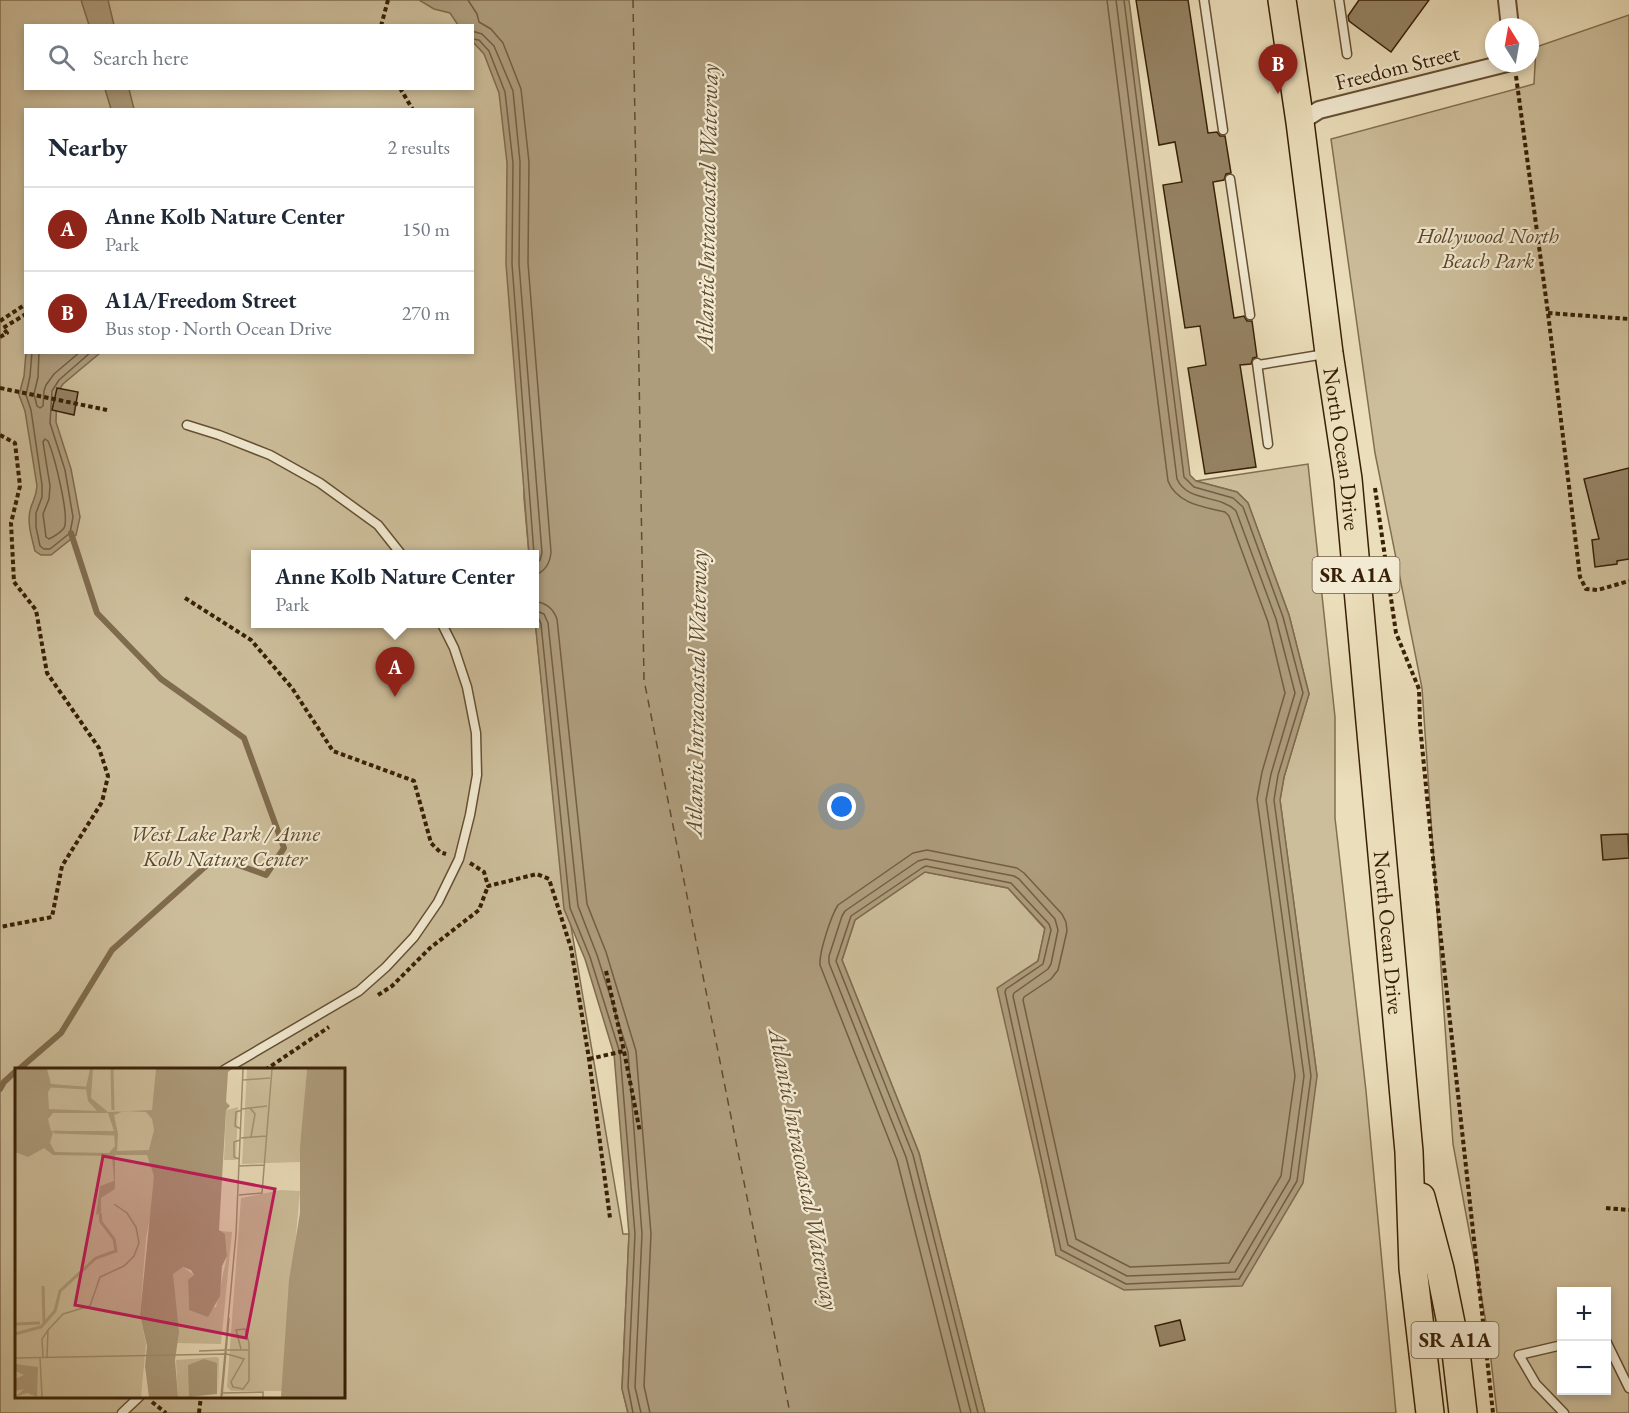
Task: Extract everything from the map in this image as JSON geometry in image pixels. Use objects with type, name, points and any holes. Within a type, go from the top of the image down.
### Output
[{"type":"main road","name":"North Ocean Drive","points":[[1281,0],[1300,122],[1347,479],[1409,1152],[1413,1268],[1430,1413]]},
{"type":"main road","name":"North Ocean Drive","points":[[1409,1152],[1440,1269],[1455,1343],[1463,1413]]},
{"type":"street","points":[[1507,0],[1509,18]]},
{"type":"street","name":"Freedom Street","points":[[1300,122],[1319,110],[1498,72]]},
{"type":"lane","points":[[1204,0],[1223,130]]},
{"type":"lane","points":[[1339,0],[1347,54]]},
{"type":"lane","points":[[1230,180],[1250,315]]},
{"type":"lane","points":[[1268,444],[1258,364],[1329,353]]},
{"type":"lane","points":[[187,425],[270,455],[320,483],[378,525],[397,550]]},
{"type":"lane","points":[[227,1068],[359,991],[414,937],[438,902],[459,859],[477,775],[476,733],[467,687],[454,648],[444,628]]},
{"type":"lane","points":[[1557,1346],[1519,1355],[1536,1384],[1564,1413]]},
{"type":"lane","points":[[1611,1351],[1629,1388]]},
{"type":"lane","points":[[122,1413],[138,1398]]},
{"type":"path","points":[[382,24],[388,0]]},
{"type":"path","points":[[1512,72],[1548,313],[1580,577],[1586,589],[1598,590],[1629,581]]},
{"type":"path","points":[[401,90],[412,108]]},
{"type":"path","points":[[0,321],[24,305]]},
{"type":"path","points":[[1548,313],[1629,319]]},
{"type":"path","points":[[0,337],[7,333],[3,328],[24,315]]},
{"type":"path","points":[[0,388],[107,410]]},
{"type":"path","points":[[0,435],[15,443],[20,486],[10,523],[14,582],[36,610],[47,673],[99,748],[108,776],[102,802],[62,866],[52,917],[0,927]]},
{"type":"path","points":[[1374,482],[1396,633],[1419,689],[1420,725],[1440,930],[1492,1413]]},
{"type":"path","points":[[606,971],[640,1132]]},
{"type":"path","points":[[589,1059],[624,1051]]},
{"type":"path","points":[[1606,1208],[1629,1210]]},
{"type":"path","points":[[147,1398],[166,1413]]},
{"type":"path","points":[[199,1413],[201,1398]]},
{"type":"green space","name":"West Lake Park / Anne Kolb Nature Center","points":[[0,0],[532,0],[524,498],[529,550],[251,550],[251,628],[536,628],[560,861],[623,1234],[629,1234],[622,1388],[628,1413],[0,1413]]},
{"type":"green space","name":"Hollywood North Beach Park","points":[[1629,15],[1629,1413],[1497,1413],[1488,1333],[1453,1144],[1422,688],[1375,453],[1331,139],[1534,84],[1535,72],[1539,72],[1539,46]]},
{"type":"green space","points":[[1308,464],[1335,717],[1335,818],[1366,1091],[1396,1413],[985,1413],[919,1153],[842,960],[855,920],[925,872],[1008,888],[1045,929],[1038,961],[1041,1181],[1056,1255],[1317,1076],[1280,800],[1284,777],[1309,694],[1289,615],[1248,503],[1237,492],[1196,481]]},
{"type":"water","points":[[81,0],[108,0],[114,24],[89,24]]},
{"type":"water","name":"Atlantic Intracoastal Waterway","points":[[419,0],[1129,0],[1190,475],[1196,481],[1237,492],[1248,503],[1289,615],[1309,694],[1284,777],[1280,800],[1317,1076],[1303,1183],[1242,1286],[1124,1290],[1056,1255],[997,988],[1038,961],[1045,928],[1008,888],[925,872],[855,920],[842,960],[919,1153],[985,1413],[628,1413],[622,1389],[629,1234],[614,1054],[585,959],[564,909],[536,628],[539,628],[539,550],[529,550],[506,264],[507,163],[499,93],[484,54],[474,43],[474,24],[457,24],[450,13],[434,9]]},
{"type":"water","points":[[105,90],[129,90],[134,108],[111,108]]},
{"type":"water","points":[[26,354],[99,354],[63,384],[57,393],[56,422],[71,469],[80,517],[76,535],[51,555],[41,555],[35,551],[29,526],[30,511],[37,486],[25,411],[19,395]]},
{"type":"building","points":[[1136,0],[1188,0],[1208,133],[1217,132],[1220,136],[1225,136],[1231,173],[1226,174],[1224,180],[1213,182],[1234,318],[1244,316],[1247,321],[1252,321],[1257,357],[1253,358],[1251,364],[1240,365],[1256,467],[1205,474],[1188,368],[1206,365],[1200,326],[1185,328],[1163,185],[1182,182],[1175,142],[1159,145]]},
{"type":"building","points":[[1359,0],[1429,0],[1391,52],[1349,21],[1348,16]]},
{"type":"building","points":[[57,388],[78,392],[74,415],[52,410]]},
{"type":"building","points":[[1629,468],[1629,559],[1617,561],[1617,564],[1595,567],[1592,540],[1599,539],[1584,479]]},
{"type":"building","points":[[1628,834],[1629,858],[1603,860],[1601,835]]},
{"type":"building","points":[[1180,1320],[1185,1340],[1160,1346],[1155,1326]]},
{"type":"waterway","points":[[20,1068],[61,1033],[112,950],[216,857],[266,875],[284,848],[244,738],[161,679],[97,613],[71,533]]},
{"type":"waterway","points":[[0,1089],[15,1072]]},
{"type":"ferry route","points":[[633,0],[644,680],[790,1413]]},
{"type":"place","name":"A1A/Freedom Street","points":[[1278,94]]},
{"type":"place","name":"Anne Kolb Nature Center","points":[[395,697]]}]
